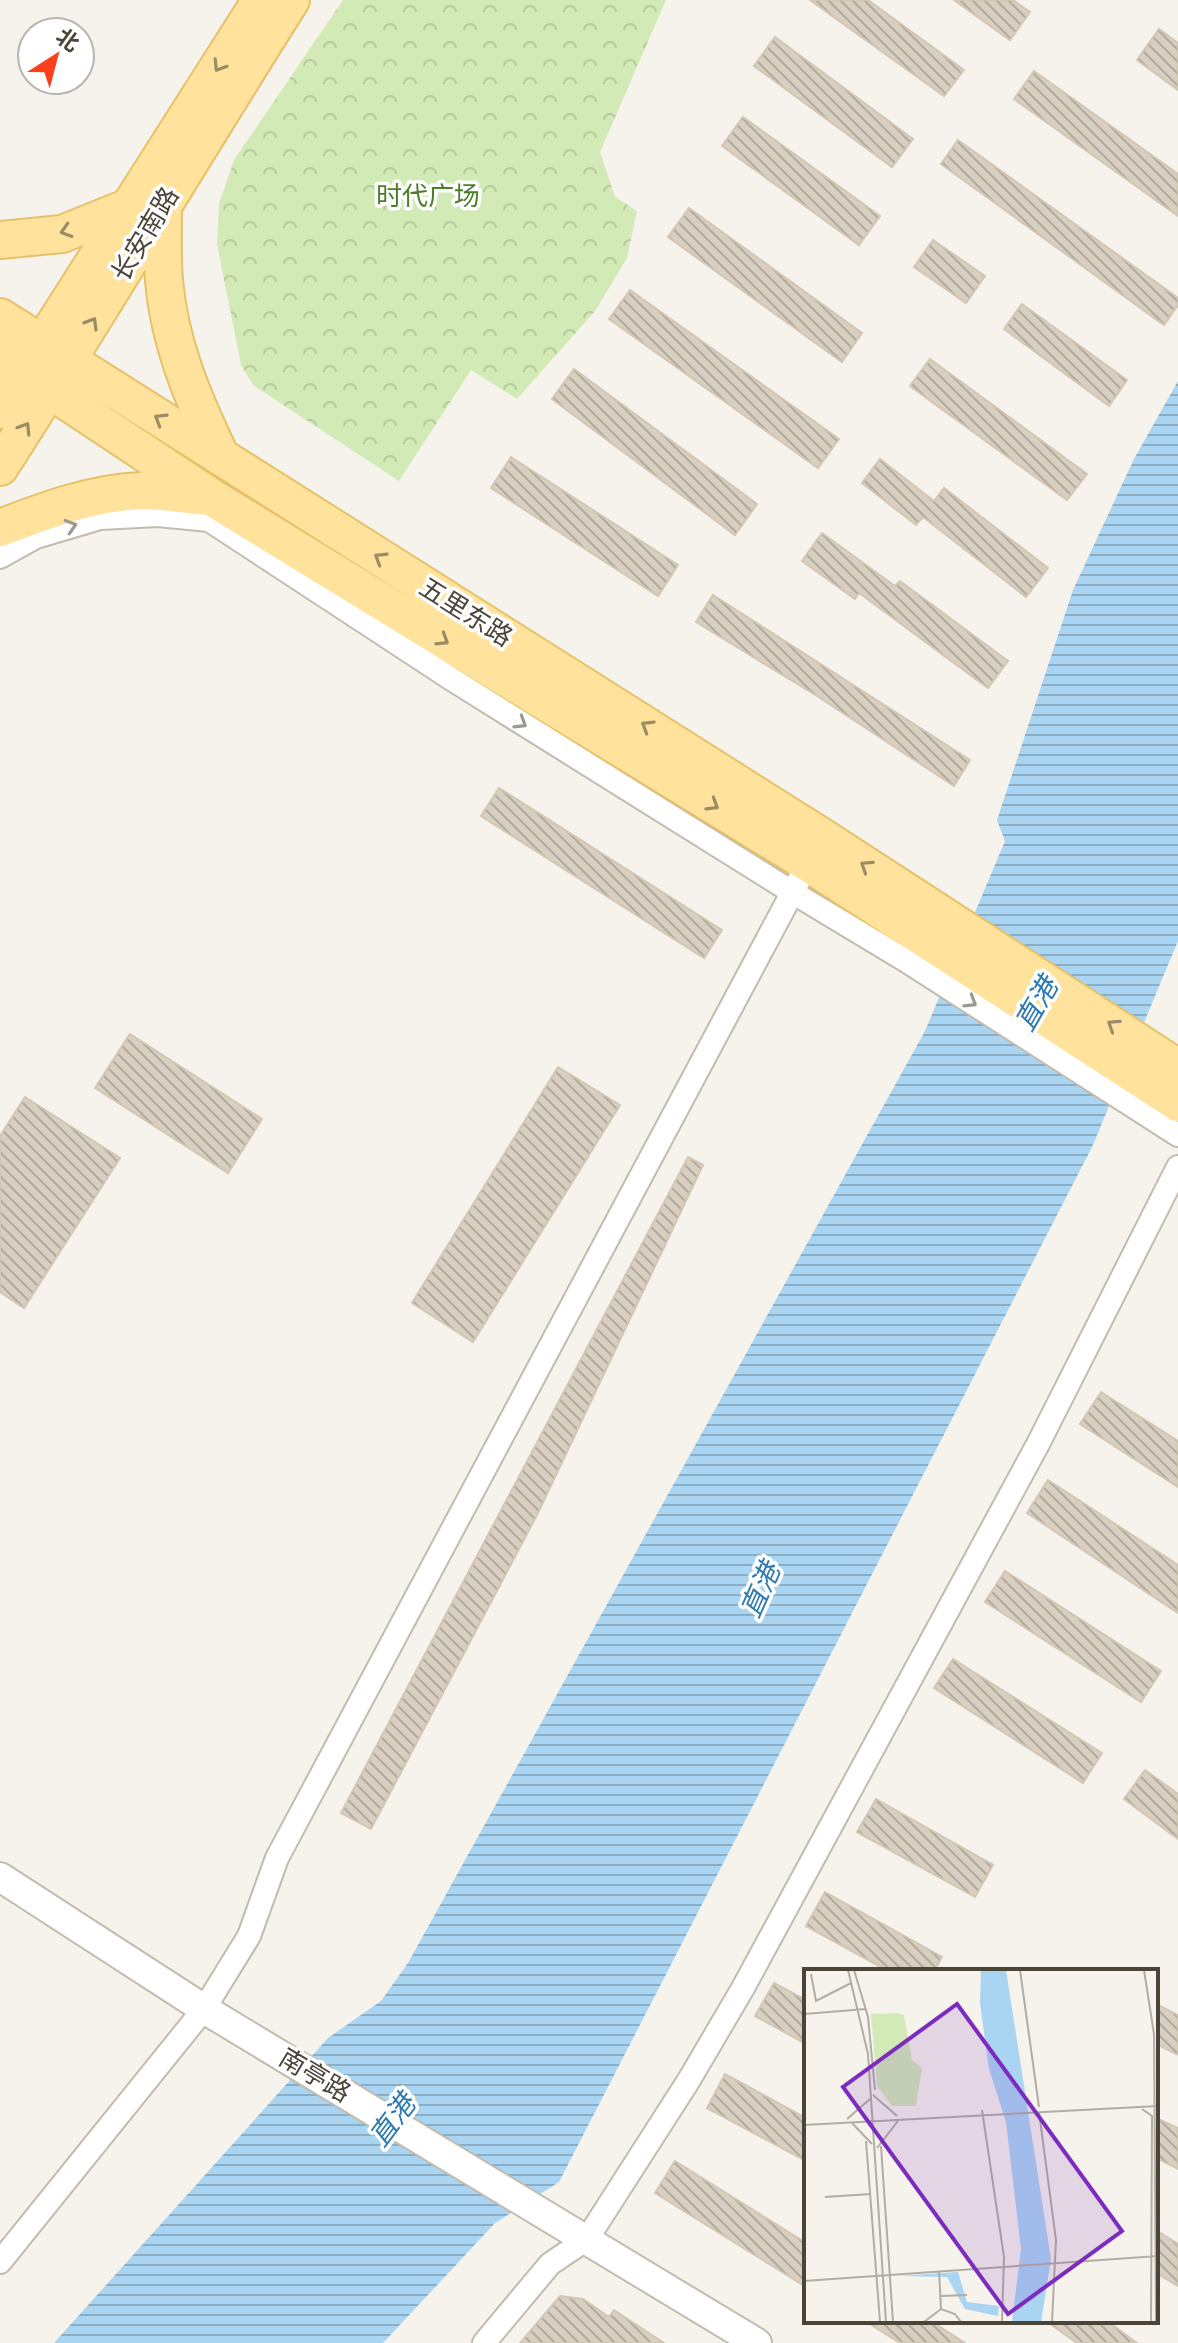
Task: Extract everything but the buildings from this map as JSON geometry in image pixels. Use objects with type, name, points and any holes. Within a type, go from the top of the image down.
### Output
[{"type":"main road","name":"长安南路","points":[[146,205],[261,0]]},
{"type":"main road","name":"长安南路","points":[[0,410],[37,365],[291,0]]},
{"type":"main road","points":[[0,240],[62,234],[146,205],[170,319],[192,393],[221,457]]},
{"type":"main road","name":"五里东路","points":[[0,317],[37,365],[211,497],[918,933],[1167,1095]]},
{"type":"main road","name":"长安南路","points":[[0,467],[37,365]]},
{"type":"main road","name":"五里东路","points":[[37,365],[221,457],[807,864]]},
{"type":"main road","points":[[0,528],[49,509],[112,495],[140,491],[211,497]]},
{"type":"street","points":[[201,175],[308,0]]},
{"type":"street","points":[[0,557],[36,537],[100,518],[158,515],[209,520],[453,680],[807,864],[277,1858],[249,1936],[204,2009],[0,2262]]},
{"type":"street","points":[[1167,1095],[1178,1135]]},
{"type":"street","points":[[484,2343],[550,2264],[587,2239],[689,2080],[743,1988],[1030,1458],[1178,1167]]},
{"type":"street","name":"南亭路","points":[[0,1877],[204,2009],[757,2343]]},
{"type":"green space","name":"时代广场","points":[[343,0],[666,0],[600,152],[615,197],[637,211],[627,258],[595,311],[517,399],[471,370],[399,481],[253,385],[241,365],[217,244],[219,204],[234,160]]},
{"type":"water","name":"直港","points":[[1178,381],[1178,941],[1092,1147],[559,2182],[495,2223],[383,2343],[54,2343],[328,2038],[381,2001],[408,1963],[925,1031],[1005,841],[997,820],[1073,590],[1134,459]]}]
